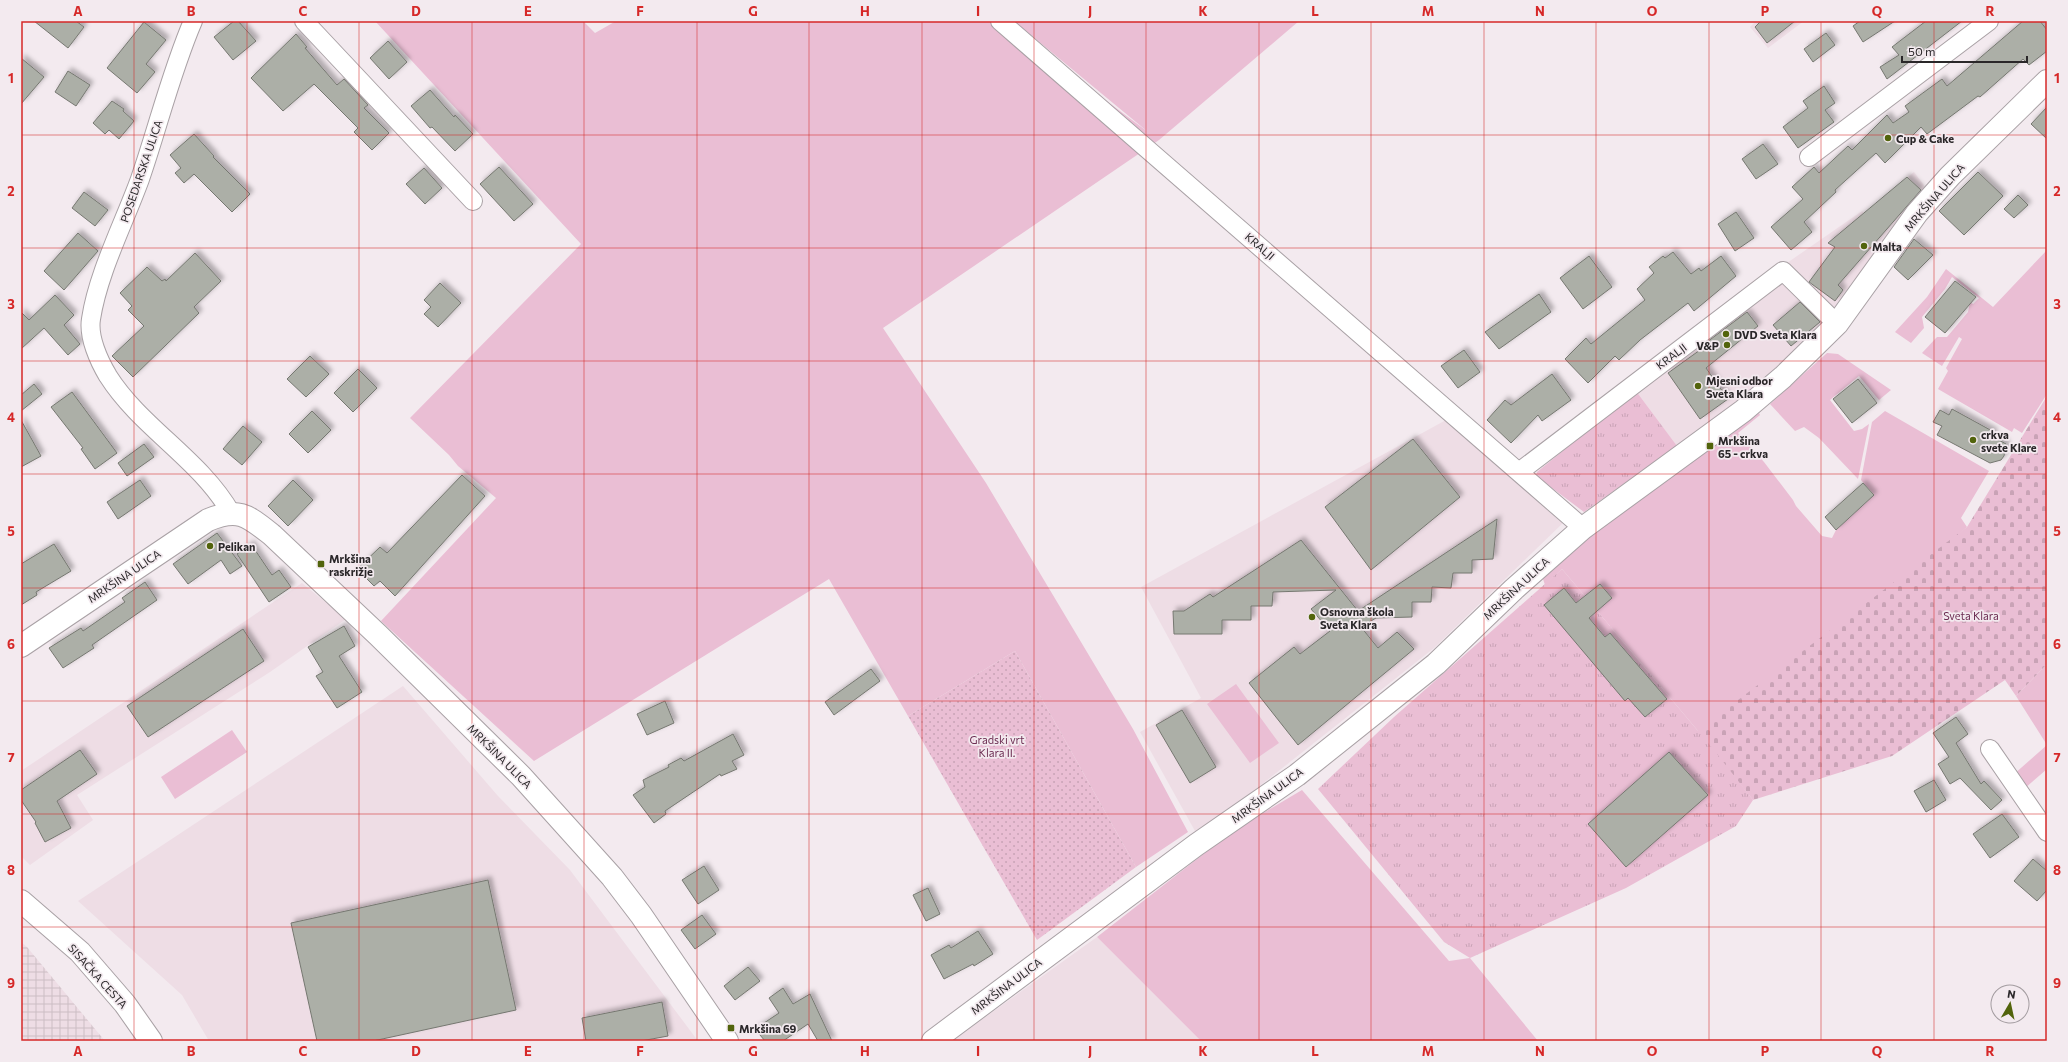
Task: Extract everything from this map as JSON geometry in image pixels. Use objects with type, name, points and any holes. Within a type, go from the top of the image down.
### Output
[{"type":"street","name":"POSEDARSKA ULICA","points":[[193,21],[138,183],[99,287],[90,320],[97,355],[122,396],[211,483],[231,513]]},
{"type":"street","points":[[304,21],[473,202]]},
{"type":"street","name":"KRALJI","points":[[1000,21],[1582,528]]},
{"type":"street","points":[[1809,157],[1989,21]]},
{"type":"street","name":"MRKŠINA ULICA","points":[[933,1041],[1196,845],[1303,770],[1436,664],[1514,589],[1582,528],[1743,411],[1783,377],[1837,324],[1917,213],[1950,176],[2047,81]]},
{"type":"street","name":"KRALJI","points":[[1519,472],[1783,271],[1837,324]]},
{"type":"street","name":"MRKŠINA ULICA","points":[[21,646],[208,520],[224,513],[231,513],[242,515],[255,522],[272,535],[383,640],[521,776],[612,877],[633,904],[688,981],[727,1041]]},
{"type":"street","points":[[1990,749],[2047,832]]},
{"type":"street","name":"SISAČKA CESTA","points":[[21,901],[80,952],[125,1004],[151,1041]]},
{"type":"shaded area","points":[[1756,21],[1804,21],[1768,48],[1750,27]]},
{"type":"shaded area","points":[[1914,172],[1926,188],[1836,313],[1732,409],[1679,449],[1636,391],[1790,266],[1787,263],[1862,211],[1864,213]]},
{"type":"shaded area","name":"Osnovna škola Sveta Klara","points":[[1446,420],[1565,521],[1434,648],[1228,811],[1195,831],[1140,732],[1201,698],[1141,587]]},
{"type":"shaded area","points":[[302,583],[346,619],[270,672],[77,795],[93,820],[30,865],[21,856],[21,771]]},
{"type":"shaded area","points":[[403,686],[498,796],[570,870],[698,1041],[209,1041],[182,995],[78,901]]},
{"type":"shaded area","points":[[1097,937],[1201,1041],[952,1041]]},
{"type":"shaded area","points":[[21,942],[27,947],[105,1041],[21,1041]]},
{"type":"green space","points":[[375,21],[583,21],[595,33],[616,21],[1000,21],[1148,132],[1014,21],[1299,21],[1159,140],[883,328],[986,483],[1133,729],[1188,832],[1136,867],[1015,651],[908,716],[829,579],[534,761],[381,621],[496,498],[458,466],[449,455],[410,418],[581,244]]},
{"type":"green space","points":[[2047,250],[2047,394],[2022,433],[2014,428],[2012,432],[1938,389],[1948,371],[1946,368],[1962,339],[1959,337],[1942,366],[1922,353],[1937,337],[1947,337],[1968,312],[1970,302],[1973,304],[1979,298],[1952,277],[1945,289],[1922,317],[1924,328],[1911,343],[1895,332],[1927,297],[1946,269],[1993,307]]},
{"type":"green space","points":[[1827,353],[1838,354],[1891,390],[1879,400],[1859,376],[1830,400],[1854,431],[1862,429],[1869,424],[1858,479],[1819,438],[1804,427],[1795,431],[1770,404]]},
{"type":"green space","points":[[1636,391],[1677,446],[1584,512],[1536,476],[1537,472]]},
{"type":"green space","name":"Sveta Klara","points":[[2047,396],[2047,664],[2016,696],[2005,680],[1892,756],[1753,800],[1697,731],[1967,527]]},
{"type":"green space","points":[[1885,411],[1989,471],[1961,518],[1967,527],[1714,750],[1562,569],[1545,585],[1542,576],[1591,535],[1759,413],[1760,415],[1738,433],[1764,462],[1796,506],[1822,536],[1832,538],[1836,530],[1874,495],[1861,480],[1872,422]]},
{"type":"green space","points":[[1562,569],[1714,750],[1753,800],[1736,826],[1626,888],[1470,958],[1444,942],[1318,789],[1394,717]]},
{"type":"green space","name":"Gradski vrt Klara II.","points":[[1015,651],[1136,867],[1037,940],[908,716]]},
{"type":"green space","points":[[2047,664],[2047,745],[2016,696]]},
{"type":"green space","points":[[1236,684],[1279,743],[1250,763],[1207,704]]},
{"type":"green space","points":[[232,730],[247,752],[175,799],[161,777]]},
{"type":"green space","points":[[2047,745],[2047,769],[2024,789],[2013,775]]},
{"type":"green space","points":[[1302,790],[1449,961],[1470,958],[1538,1041],[1201,1041],[1097,937],[1233,831]]},
{"type":"building","points":[[34,21],[76,21],[84,27],[68,48]]},
{"type":"building","points":[[234,21],[238,21],[256,41],[233,60],[214,37]]},
{"type":"building","points":[[1761,21],[1795,21],[1767,43],[1755,27]]},
{"type":"building","points":[[1860,21],[1895,21],[1863,42],[1853,26]]},
{"type":"building","points":[[1926,21],[1962,21],[1887,79],[1880,67],[1899,55],[1892,47]]},
{"type":"building","points":[[2023,21],[2040,21],[2047,30],[2047,51],[2029,65],[2023,59],[1980,97],[1978,96],[1927,134],[1921,127],[1885,163],[1876,153],[1835,190],[1836,192],[1804,222],[1812,232],[1791,250],[1771,227],[1803,199],[1792,187],[1814,167],[1819,173],[1848,146],[1852,150],[1887,115],[1893,123],[1909,112],[1905,106],[1942,79],[1947,86]]},
{"type":"building","points":[[144,22],[166,40],[146,64],[155,72],[137,93],[107,68]]},
{"type":"building","points":[[1826,33],[1835,45],[1813,62],[1804,49]]},
{"type":"building","points":[[296,34],[307,47],[305,48],[337,85],[344,79],[368,105],[364,108],[389,133],[372,150],[354,132],[358,128],[314,84],[283,111],[251,78]]},
{"type":"building","points":[[388,41],[407,62],[389,79],[370,58]]},
{"type":"building","points":[[21,58],[44,77],[21,104]]},
{"type":"building","points":[[68,71],[90,85],[76,106],[55,92]]},
{"type":"building","points":[[1824,86],[1835,103],[1825,110],[1834,122],[1798,148],[1783,127],[1808,108],[1803,101]]},
{"type":"building","points":[[430,90],[454,117],[455,115],[473,134],[455,151],[432,127],[430,128],[411,106]]},
{"type":"building","points":[[112,101],[124,109],[123,111],[134,121],[119,139],[109,130],[105,134],[93,123]]},
{"type":"building","points":[[2047,107],[2047,139],[2031,124]]},
{"type":"building","points":[[194,134],[214,156],[213,157],[250,194],[232,212],[194,174],[184,183],[175,173],[181,168],[170,155]]},
{"type":"building","points":[[1763,144],[1778,164],[1756,179],[1742,159]]},
{"type":"building","points":[[499,167],[533,204],[514,221],[480,184]]},
{"type":"building","points":[[424,168],[442,188],[425,204],[406,184]]},
{"type":"building","points":[[1978,172],[2003,196],[1964,235],[1939,211]]},
{"type":"building","points":[[1907,177],[1921,190],[1838,285],[1843,290],[1835,301],[1809,282],[1835,247],[1828,243]]},
{"type":"building","points":[[84,192],[108,210],[95,226],[72,208]]},
{"type":"building","points":[[2018,195],[2028,205],[2014,218],[2004,209]]},
{"type":"building","points":[[1736,212],[1754,238],[1735,251],[1718,224]]},
{"type":"building","points":[[78,233],[98,251],[64,290],[44,271]]},
{"type":"building","points":[[1914,239],[1933,255],[1908,280],[1894,267]]},
{"type":"building","points":[[1673,252],[1691,274],[1699,268],[1701,271],[1721,256],[1736,276],[1694,311],[1688,303],[1640,340],[1619,360],[1615,356],[1588,383],[1565,359],[1586,338],[1591,344],[1645,300],[1637,289],[1654,273],[1649,267],[1663,256],[1665,258]]},
{"type":"building","points":[[195,253],[221,281],[194,307],[199,313],[133,377],[112,356],[144,326],[128,310],[132,306],[120,293],[147,267],[162,281],[165,279],[166,281]]},
{"type":"building","points":[[1589,256],[1612,287],[1583,309],[1560,278]]},
{"type":"building","points":[[1955,281],[1976,297],[1945,333],[1925,317]]},
{"type":"building","points":[[440,283],[461,303],[438,327],[424,314],[431,307],[424,300]]},
{"type":"building","points":[[1539,294],[1551,312],[1499,349],[1485,332]]},
{"type":"building","points":[[55,295],[74,315],[64,325],[80,344],[68,355],[44,328],[21,349],[21,312],[29,320]]},
{"type":"building","points":[[1800,302],[1820,322],[1791,346],[1773,325]]},
{"type":"building","name":"Mjesni odbor Sveta Klara","points":[[1747,312],[1758,326],[1706,368],[1728,399],[1700,419],[1668,373],[1700,350],[1699,348]]},
{"type":"building","points":[[1464,350],[1480,372],[1458,388],[1441,366]]},
{"type":"building","points":[[310,356],[329,374],[306,397],[287,379]]},
{"type":"building","points":[[358,369],[377,388],[353,412],[334,393]]},
{"type":"building","points":[[1552,374],[1571,400],[1542,421],[1538,415],[1511,443],[1487,420],[1505,400],[1511,405]]},
{"type":"building","points":[[1858,379],[1877,403],[1852,423],[1833,399]]},
{"type":"building","points":[[34,384],[42,394],[21,411],[21,395]]},
{"type":"building","points":[[72,392],[117,453],[95,469],[81,449],[83,448],[51,407]]},
{"type":"building","name":"crkva svete Klare","points":[[1952,409],[1994,432],[1992,436],[2006,444],[2004,456],[2001,460],[1990,463],[1937,435],[1942,426],[1933,422],[1940,410],[1949,415]]},
{"type":"building","points":[[312,411],[331,430],[308,453],[289,434]]},
{"type":"building","points":[[21,420],[41,456],[21,467]]},
{"type":"building","points":[[243,426],[262,442],[242,465],[223,449]]},
{"type":"building","points":[[1413,439],[1460,497],[1371,570],[1325,507]]},
{"type":"building","points":[[144,444],[154,457],[127,476],[118,463]]},
{"type":"building","points":[[462,475],[485,496],[395,596],[380,581],[374,586],[357,569],[380,547],[387,553]]},
{"type":"building","points":[[140,480],[151,496],[118,519],[107,502]]},
{"type":"building","points":[[293,480],[313,500],[288,526],[268,506]]},
{"type":"building","points":[[1863,483],[1874,495],[1836,530],[1825,517]]},
{"type":"building","points":[[1497,519],[1493,559],[1472,560],[1472,573],[1453,573],[1451,588],[1432,587],[1431,602],[1412,602],[1412,617],[1376,618],[1361,627],[1378,648],[1397,632],[1414,649],[1298,745],[1249,683],[1294,647],[1300,654],[1330,631],[1311,609],[1336,590],[1273,592],[1272,606],[1251,606],[1251,620],[1222,620],[1222,634],[1174,634],[1173,611],[1184,611],[1210,594],[1213,597],[1301,540],[1358,611]]},
{"type":"building","points":[[217,533],[242,566],[230,574],[221,560],[188,584],[173,564]]},
{"type":"building","points":[[54,544],[71,571],[36,592],[37,595],[21,605],[21,564]]},
{"type":"building","points":[[251,544],[272,575],[279,570],[291,587],[269,602],[237,554]]},
{"type":"building","points":[[145,582],[157,600],[92,645],[94,648],[63,668],[49,648],[81,628],[83,631],[125,602],[122,598]]},
{"type":"building","points":[[1600,584],[1612,598],[1589,618],[1605,637],[1610,633],[1667,699],[1645,717],[1628,698],[1625,701],[1544,605],[1564,588],[1576,603]]},
{"type":"building","points":[[344,626],[355,646],[339,656],[362,692],[337,708],[316,676],[323,672],[308,647]]},
{"type":"building","points":[[243,629],[264,661],[148,737],[127,706]]},
{"type":"building","points":[[871,669],[880,681],[834,715],[825,702]]},
{"type":"building","points":[[665,701],[674,723],[647,735],[637,714]]},
{"type":"building","points":[[1182,710],[1216,767],[1190,783],[1156,725]]},
{"type":"building","points":[[1956,717],[1968,734],[1956,743],[1981,784],[1984,781],[2002,800],[1991,810],[1960,778],[1950,784],[1938,764],[1949,757],[1933,733]]},
{"type":"building","points":[[733,734],[744,755],[732,761],[737,769],[721,776],[720,774],[665,811],[666,814],[654,823],[633,795],[645,787],[643,780],[669,767],[668,765],[681,758],[684,761]]},
{"type":"building","points":[[80,750],[97,774],[57,801],[71,828],[45,842],[35,823],[36,822],[21,800],[21,790]]},
{"type":"building","points":[[1669,752],[1708,795],[1626,867],[1588,824]]},
{"type":"building","points":[[1934,780],[1946,800],[1926,812],[1914,791]]},
{"type":"building","points":[[2002,814],[2019,837],[1990,858],[1973,834]]},
{"type":"building","points":[[2033,859],[2047,871],[2047,890],[2037,901],[2014,881]]},
{"type":"building","points":[[704,866],[719,890],[698,904],[682,880]]},
{"type":"building","points":[[488,880],[516,1010],[373,1041],[317,1041],[291,923]]},
{"type":"building","points":[[928,888],[940,914],[926,921],[913,895]]},
{"type":"building","points":[[702,915],[716,934],[695,949],[681,930]]},
{"type":"building","points":[[978,931],[993,954],[974,966],[973,964],[944,979],[931,955],[949,945],[951,948]]},
{"type":"building","points":[[748,967],[760,981],[735,1000],[724,986]]},
{"type":"building","points":[[783,988],[793,1004],[810,994],[832,1041],[818,1041],[808,1024],[783,1041],[765,1041],[755,1029],[779,1013],[769,998]]},
{"type":"building","points":[[662,1002],[668,1036],[641,1041],[586,1041],[582,1018]]},
{"type":"place","name":"Cup & Cake","points":[[1888,138]]},
{"type":"place","name":"Malta","points":[[1864,246]]},
{"type":"place","name":"DVD Sveta Klara","points":[[1726,334]]},
{"type":"place","name":"V&P","points":[[1727,345]]},
{"type":"place","name":"Mjesni odbor Sveta Klara","points":[[1698,386]]},
{"type":"place","name":"crkva svete Klare","points":[[1973,440]]},
{"type":"place","name":"Mrkšina 65 - crkva","points":[[1710,446]]},
{"type":"place","name":"Pelikan","points":[[210,546]]},
{"type":"place","name":"Mrkšina raskrižje","points":[[321,564]]},
{"type":"place","name":"Osnovna škola Sveta Klara","points":[[1312,617]]},
{"type":"place","name":"Mrkšina 69","points":[[731,1028]]}]
